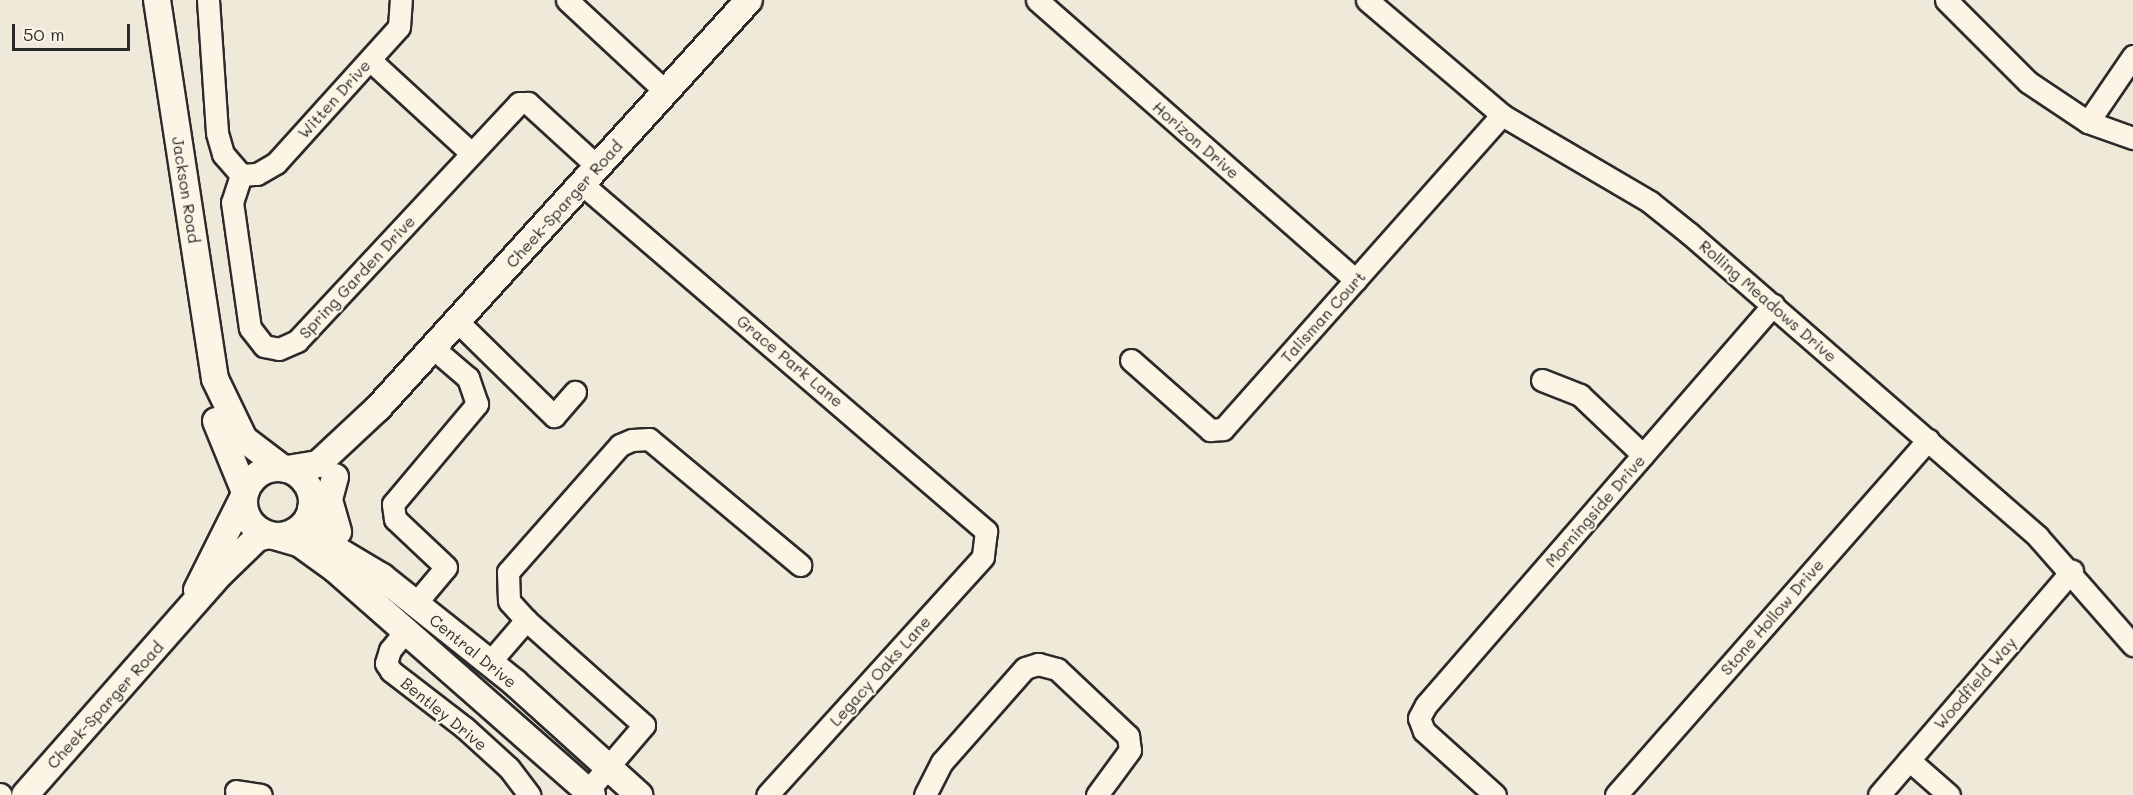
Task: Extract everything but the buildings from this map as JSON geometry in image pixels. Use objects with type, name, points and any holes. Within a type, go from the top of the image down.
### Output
[{"type":"main road","name":"Jackson Road","points":[[157,0],[215,379],[217,425],[245,494]]},
{"type":"main road","name":"Cheek-Sparger Road","points":[[284,468],[318,464],[378,408],[749,0]]},
{"type":"main road","name":"Jackson Road","points":[[215,379],[244,439],[284,468]]},
{"type":"main road","name":"Cheek-Sparger Road","points":[[311,508],[335,477],[378,408]]},
{"type":"main road","points":[[284,468],[303,480],[311,508],[300,527],[272,535],[247,516],[245,494],[256,476],[284,468]]},
{"type":"main road","points":[[335,477],[328,500],[337,531],[382,577]]},
{"type":"main road","name":"Cheek-Sparger Road","points":[[186,615],[245,494]]},
{"type":"main road","name":"Central Drive","points":[[311,508],[330,546],[382,577],[489,663],[639,795]]},
{"type":"main road","name":"Cheek-Sparger Road","points":[[25,795],[241,553],[272,535]]},
{"type":"main road","name":"Central Drive","points":[[272,535],[299,543],[407,629],[588,794]]},
{"type":"street","points":[[208,0],[218,133],[224,154],[241,175]]},
{"type":"street","name":"Witten Drive","points":[[241,175],[257,174],[276,163],[370,60],[399,27],[400,0]]},
{"type":"street","points":[[567,0],[666,92]]},
{"type":"street","name":"Horizon Drive","points":[[1037,0],[1356,280]]},
{"type":"street","name":"Rolling Meadows Drive","points":[[1367,0],[1502,115],[1650,202],[1773,305],[1928,440],[2072,571],[2133,645]]},
{"type":"street","points":[[1946,0],[2028,82],[2088,122],[2133,138]]},
{"type":"street","points":[[2088,122],[2133,56]]},
{"type":"street","points":[[370,60],[471,153]]},
{"type":"street","name":"Spring Garden Drive","points":[[241,175],[232,202],[250,328],[264,346],[279,349],[297,341],[471,153],[523,101],[590,175]]},
{"type":"street","name":"Talisman Court","points":[[1131,360],[1216,432],[1356,280],[1502,115]]},
{"type":"street","name":"Grace Park Lane","points":[[590,175],[977,518],[987,543]]},
{"type":"street","name":"Morningside Drive","points":[[1495,795],[1424,731],[1419,718],[1773,305]]},
{"type":"street","points":[[457,321],[554,416],[575,392]]},
{"type":"street","points":[[415,604],[446,567],[394,519],[393,504],[477,404],[468,378],[433,348]]},
{"type":"street","points":[[1542,380],[1580,395],[1643,455]]},
{"type":"street","points":[[588,794],[644,725],[526,620],[510,601],[508,572],[620,445],[632,440],[649,439],[800,565]]},
{"type":"street","name":"Stone Hollow Drive","points":[[1616,795],[1928,440]]},
{"type":"street","name":"Legacy Oaks Lane","points":[[767,795],[975,567],[987,543]]},
{"type":"street","name":"Woodfield Way","points":[[1879,795],[2072,571]]},
{"type":"street","points":[[489,663],[526,620]]},
{"type":"street","name":"Bentley Drive","points":[[407,629],[390,650],[386,663],[391,672],[474,736],[529,795]]},
{"type":"street","points":[[925,795],[942,762],[1025,668],[1038,664],[1057,669],[1128,736],[1130,750],[1097,795]]},
{"type":"street","points":[[1909,760],[1949,795]]},
{"type":"street","points":[[236,791],[261,795]]}]
